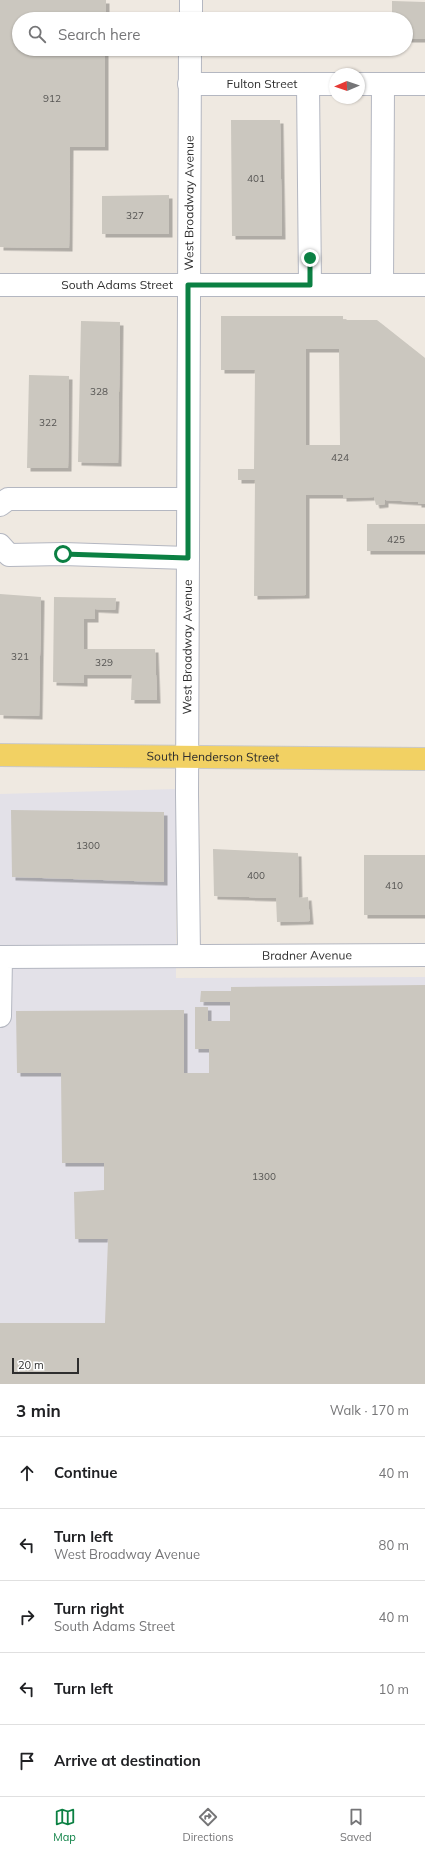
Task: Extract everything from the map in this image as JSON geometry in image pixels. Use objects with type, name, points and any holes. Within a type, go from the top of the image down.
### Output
[{"type":"main road","name":"South Henderson Street","points":[[0,755],[187,758],[425,759]]},
{"type":"street","points":[[191,0],[191,12]]},
{"type":"street","name":"West Broadway Avenue","points":[[189,956],[187,758],[190,56]]},
{"type":"street","name":"Fulton Street","points":[[189,84],[329,84]]},
{"type":"street","points":[[308,84],[310,285]]},
{"type":"street","points":[[365,84],[425,84]]},
{"type":"street","points":[[382,285],[383,84]]},
{"type":"street","name":"South Adams Street","points":[[0,285],[425,285]]},
{"type":"street","points":[[0,505],[8,499],[188,499]]},
{"type":"street","points":[[0,545],[9,555],[63,554],[188,558]]},
{"type":"street","name":"Bradner Avenue","points":[[0,1016],[1,957],[425,955]]},
{"type":"shaded area","points":[[176,789],[176,978],[425,977],[425,1384],[0,1384],[0,794]]},
{"type":"building","points":[[0,0],[106,0],[106,12],[12,12],[12,56],[105,56],[105,147],[70,147],[69,248],[0,247]]},
{"type":"building","points":[[392,1],[425,2],[425,39],[413,39],[413,12],[392,12]]},
{"type":"building","points":[[231,120],[280,120],[282,236],[232,236]]},
{"type":"building","points":[[169,195],[169,234],[102,234],[102,196]]},
{"type":"building","points":[[221,316],[343,316],[343,320],[377,320],[425,358],[425,504],[418,504],[418,502],[385,500],[385,504],[376,505],[374,497],[343,498],[343,495],[306,495],[306,595],[254,596],[255,480],[238,480],[238,469],[254,469],[255,370],[221,370]],"holes":[[[306,349],[339,349],[340,445],[306,445]]]},
{"type":"building","points":[[81,321],[120,322],[118,463],[78,462]]},
{"type":"building","points":[[29,375],[69,376],[68,468],[27,468]]},
{"type":"building","points":[[367,524],[425,524],[425,551],[367,551]]},
{"type":"building","points":[[0,594],[41,597],[39,716],[0,715]]},
{"type":"building","points":[[54,597],[116,598],[115,610],[95,609],[95,619],[84,619],[84,649],[155,649],[157,700],[131,700],[132,675],[84,675],[84,683],[53,682]]},
{"type":"building","points":[[11,810],[164,812],[164,882],[12,877]]},
{"type":"building","points":[[213,849],[298,853],[299,898],[308,897],[310,921],[277,922],[276,898],[214,896]]},
{"type":"building","points":[[364,855],[425,855],[425,915],[364,915]]},
{"type":"building","points":[[425,985],[425,1384],[0,1384],[0,1323],[105,1323],[108,1239],[75,1239],[74,1192],[104,1190],[104,1163],[62,1163],[61,1073],[17,1073],[16,1011],[184,1010],[184,1073],[209,1073],[209,1049],[195,1049],[195,1007],[208,1007],[208,1021],[230,1021],[230,1002],[200,1002],[201,991],[231,991],[231,987]]},
{"type":"route","points":[[63,554],[188,558],[188,285],[310,285],[310,258]]}]
